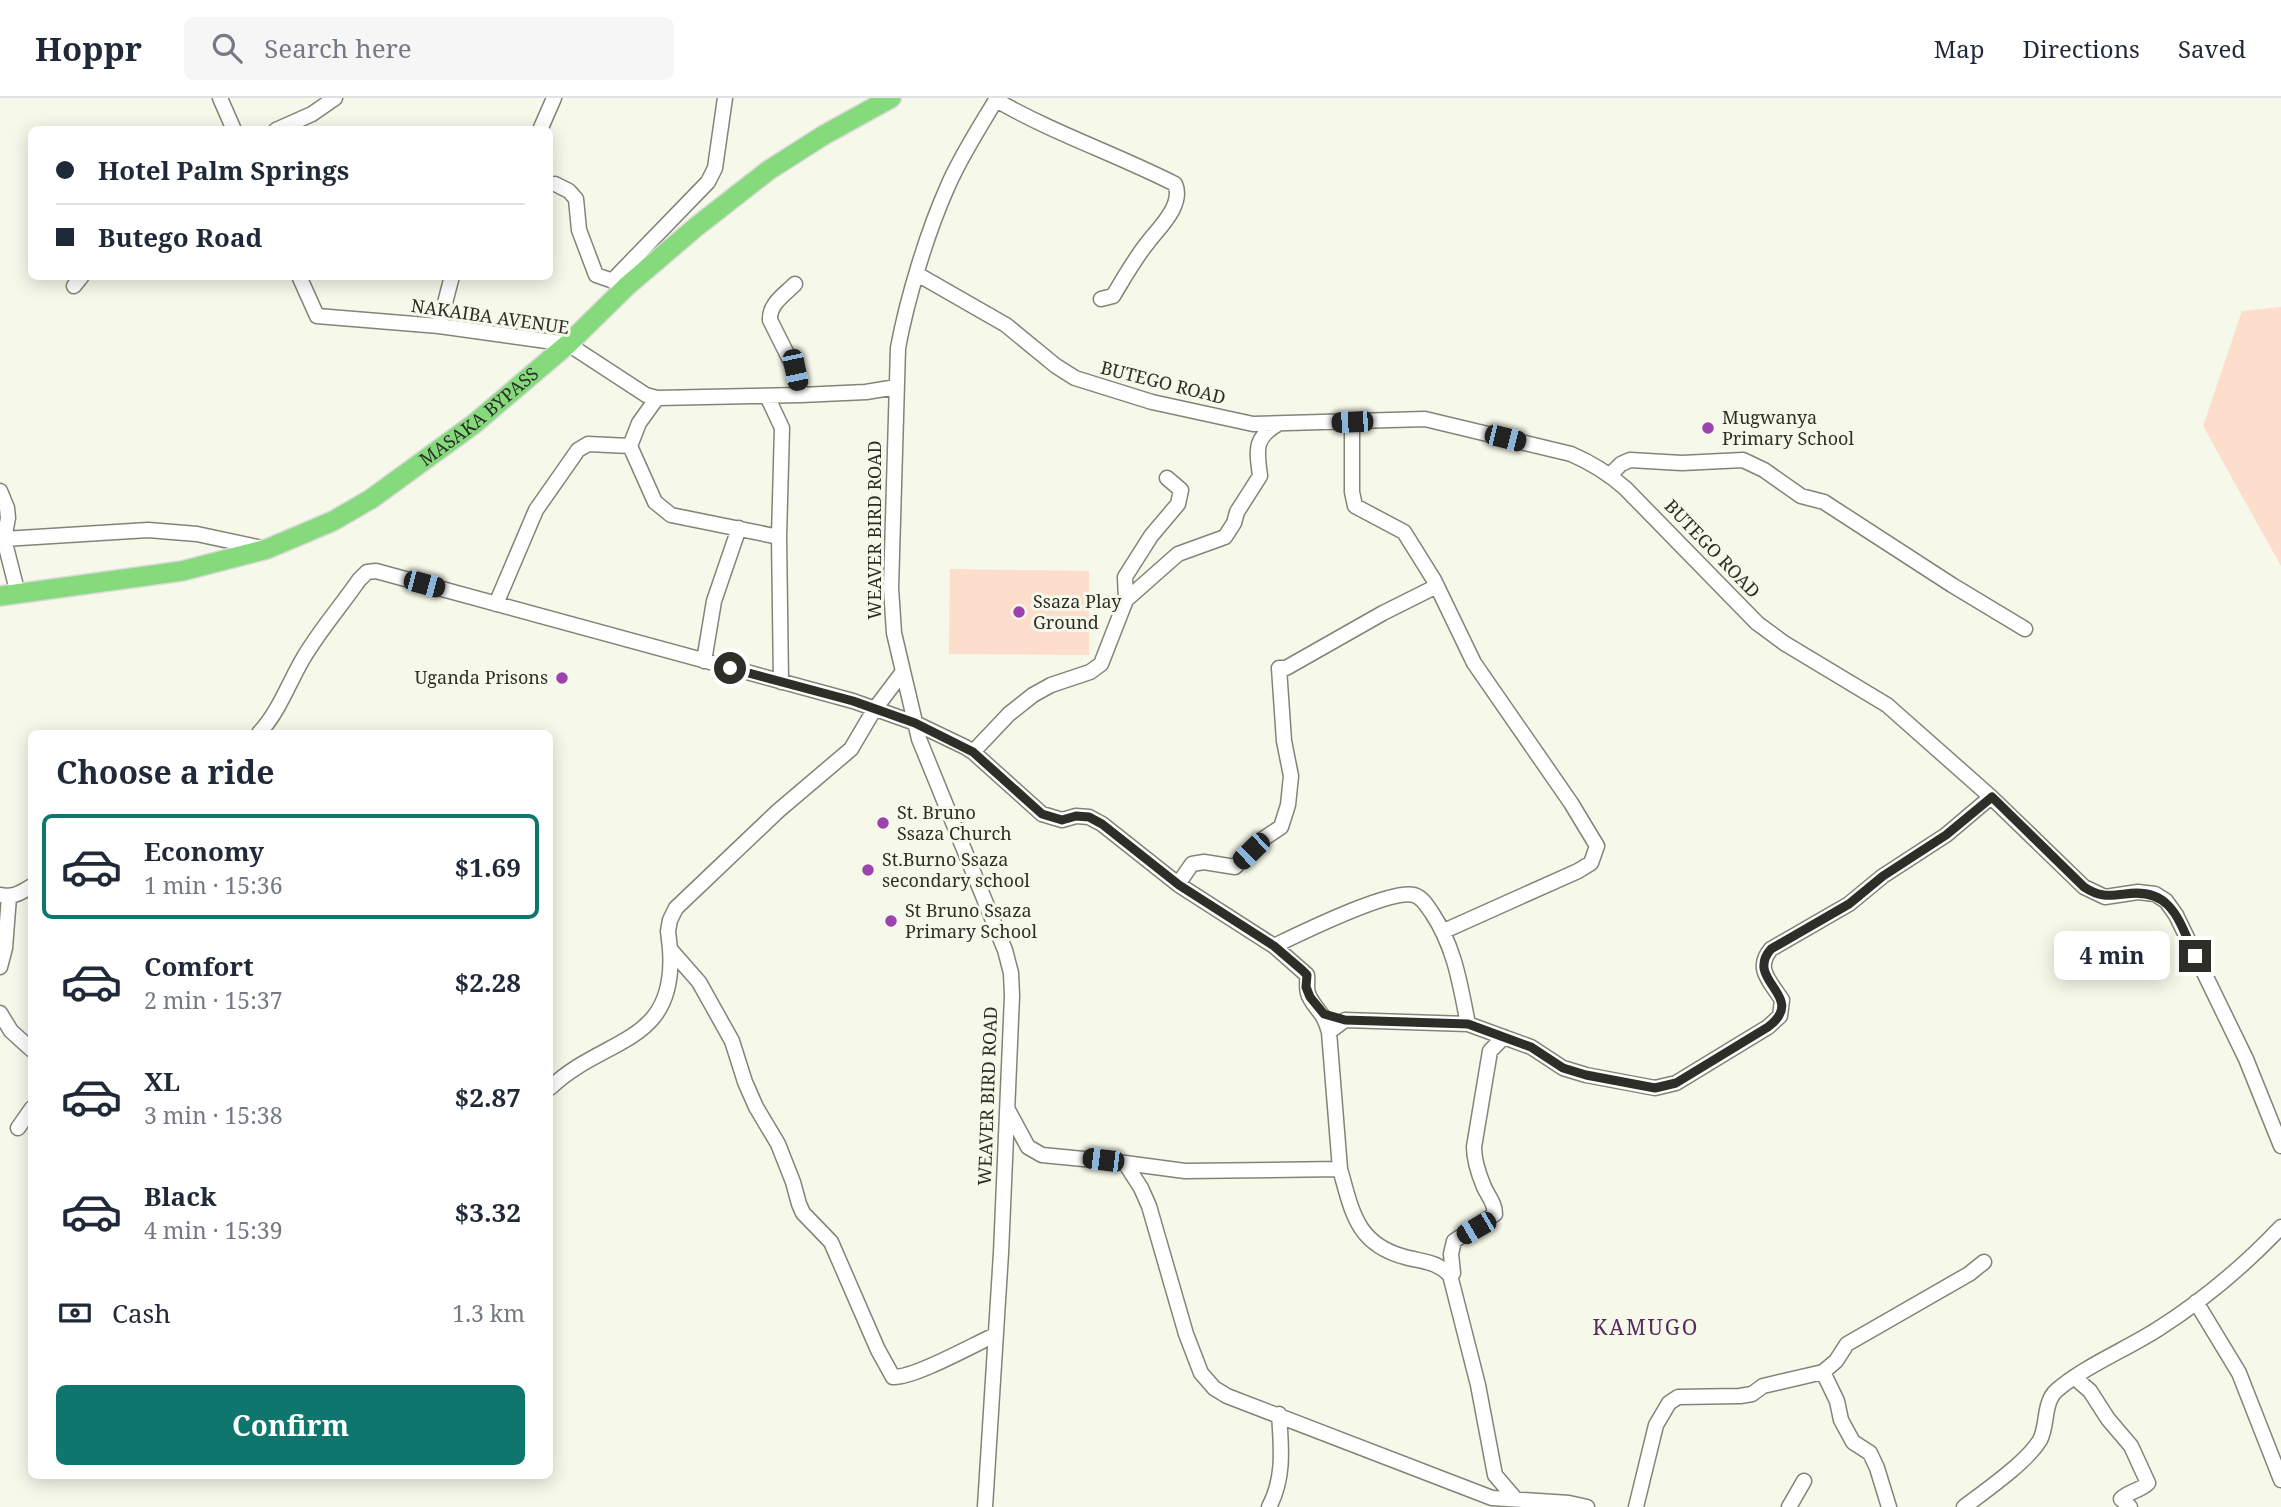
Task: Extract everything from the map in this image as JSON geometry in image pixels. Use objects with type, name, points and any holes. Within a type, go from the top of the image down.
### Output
[{"type":"highway","name":"MASAKA BYPASS","points":[[9,595],[181,571],[267,549],[333,521],[371,499],[474,424],[568,344],[619,283],[769,170],[824,135],[891,98]]},
{"type":"street","points":[[220,98],[232,126]]},
{"type":"street","points":[[285,126],[312,114],[335,98]]},
{"type":"street","points":[[542,126],[554,98]]},
{"type":"street","points":[[555,184],[574,194],[579,230],[596,275],[619,283],[708,182],[715,168],[725,98]]},
{"type":"street","points":[[996,99],[1041,125],[1175,184],[1175,199],[1164,225],[1148,241],[1113,296],[1101,299]]},
{"type":"street","name":"WEAVER BIRD ROAD","points":[[984,1504],[1002,1240],[1011,973],[998,930],[919,739],[894,633],[891,588],[898,348],[917,274],[948,186],[996,99]]},
{"type":"street","name":"BUTEGO ROAD","points":[[917,274],[1006,326],[1075,378],[1152,402],[1253,424],[1424,419],[1571,454],[1610,475],[1684,546],[1757,623],[1784,643],[1887,705],[1992,797],[2084,887],[2105,897],[2138,892],[2155,894],[2166,901],[2176,915],[2246,1059],[2281,1146]]},
{"type":"street","name":"NAKAIBA AVENUE","points":[[301,280],[317,316],[439,327],[568,344],[646,395],[667,400],[866,392],[896,387]]},
{"type":"street","points":[[439,327],[451,280]]},
{"type":"street","points":[[795,284],[769,313],[795,370],[800,395]]},
{"type":"street","points":[[767,396],[782,428],[779,537],[780,682]]},
{"type":"street","points":[[657,398],[639,423],[630,446],[654,502],[671,515],[779,537]]},
{"type":"street","points":[[1352,422],[1352,492],[1356,506],[1404,533],[1437,586],[1474,663],[1571,803],[1597,846],[1591,863],[1578,871],[1444,931]]},
{"type":"street","points":[[1126,600],[1178,554],[1225,537],[1260,476],[1256,449],[1265,431],[1278,424]]},
{"type":"street","points":[[496,604],[536,510],[578,450],[588,444],[630,446]]},
{"type":"street","points":[[1610,475],[1625,462],[1640,459],[1682,463],[1743,460],[1753,463],[1801,496],[1824,502],[2025,629]]},
{"type":"street","points":[[973,752],[1009,714],[1033,695],[1051,685],[1097,668],[1106,653],[1126,600],[1125,577],[1151,536],[1181,497],[1181,490],[1167,478]]},
{"type":"street","points":[[0,491],[8,518],[23,538]]},
{"type":"street","points":[[8,518],[5,539],[9,595]]},
{"type":"street","points":[[704,661],[714,601],[739,528]]},
{"type":"street","points":[[5,539],[148,530],[197,534],[267,549]]},
{"type":"street","points":[[261,730],[276,710],[289,681],[307,652],[367,572],[376,571],[853,701],[915,723],[973,752],[1042,814],[1062,820],[1076,816],[1089,817],[1102,824],[1178,884],[1274,946],[1307,975],[1306,987],[1310,997],[1324,1014],[1329,1032],[1340,1169],[1359,1227],[1372,1242],[1387,1251],[1437,1264],[1450,1275],[1478,1385],[1495,1475],[1520,1504]]},
{"type":"street","points":[[1178,884],[1192,864],[1204,862],[1235,867],[1260,841],[1281,827],[1288,804],[1291,776],[1284,741],[1279,668],[1286,668],[1437,586]]},
{"type":"street","points":[[553,1086],[573,1069],[636,1034],[653,1021],[669,988],[672,974],[668,931],[676,908],[778,811],[845,755],[902,673]]},
{"type":"street","points":[[1324,1014],[1345,1020],[1468,1024],[1531,1047],[1563,1068],[1586,1075],[1655,1088],[1676,1083],[1768,1027],[1780,1016],[1782,1000],[1763,967],[1764,957],[1771,949],[1849,904],[1883,876],[1946,835],[1992,797]]},
{"type":"street","points":[[0,967],[5,948],[4,896],[19,894],[28,888]]},
{"type":"street","points":[[1274,946],[1390,897],[1405,894],[1417,896],[1424,902],[1449,942],[1468,1024]]},
{"type":"street","points":[[670,949],[699,982],[732,1041],[756,1107],[778,1144],[803,1213],[831,1242],[878,1350],[893,1377],[900,1377],[930,1365],[995,1335]]},
{"type":"street","points":[[0,1013],[10,1031],[28,1047]]},
{"type":"street","points":[[1329,1032],[1345,1020]]},
{"type":"street","points":[[1450,1275],[1453,1273],[1451,1254],[1454,1241],[1494,1214],[1495,1207],[1482,1183],[1474,1155],[1490,1051],[1483,1030]]},
{"type":"street","points":[[1490,1051],[1504,1037]]},
{"type":"street","points":[[1006,1106],[1028,1147],[1042,1154],[1185,1171],[1340,1169]]},
{"type":"street","points":[[18,1128],[28,1114]]},
{"type":"street","points":[[1125,1163],[1149,1206],[1185,1334],[1201,1373],[1214,1388],[1227,1396],[1492,1498],[1520,1504],[1569,1503],[1587,1507]]},
{"type":"street","points":[[1964,1507],[2034,1448],[2042,1437],[2052,1395],[2074,1377],[2159,1329],[2196,1302],[2259,1250],[2281,1227]]},
{"type":"street","points":[[1636,1507],[1656,1425],[1669,1403],[1678,1397],[1752,1394],[1763,1386],[1823,1372],[1836,1361],[1847,1345],[1969,1274],[1984,1262]]},
{"type":"street","points":[[2196,1302],[2239,1373],[2281,1479]]},
{"type":"street","points":[[1823,1372],[1853,1441],[1870,1454],[1877,1468],[1889,1507]]},
{"type":"street","points":[[2074,1377],[2090,1391],[2108,1419],[2131,1446],[2148,1483],[2143,1489],[2126,1494],[2121,1499],[2130,1507]]},
{"type":"street","points":[[1269,1507],[1278,1485],[1281,1463],[1279,1414]]},
{"type":"street","points":[[1788,1507],[1804,1480]]},
{"type":"shaded area","points":[[2281,307],[2281,566],[2203,426],[2242,311]]},
{"type":"shaded area","name":"Ssaza Play Ground","points":[[950,569],[1089,571],[1089,655],[949,654]]},
{"type":"place","name":"Mugwanya Primary School","points":[[1708,428]]},
{"type":"place","name":"Ssaza Play Ground","points":[[1019,612]]},
{"type":"place","name":"Uganda Prisons","points":[[562,678]]},
{"type":"place","name":"St. Bruno Ssaza Church","points":[[883,823]]},
{"type":"place","name":"St.Burno Ssaza secondary school","points":[[868,870]]},
{"type":"place","name":"St Bruno Ssaza Primary School","points":[[891,921]]},
{"type":"district","name":"KAMUGO","points":[[1646,1328]]},
{"type":"route","points":[[730,668],[853,701],[915,723],[973,752],[1042,814],[1062,820],[1076,816],[1089,817],[1102,824],[1179,885],[1274,946],[1307,975],[1306,987],[1310,997],[1324,1014],[1345,1020],[1468,1024],[1531,1047],[1563,1068],[1586,1075],[1655,1088],[1665,1087],[1768,1027],[1780,1016],[1782,1009],[1782,1000],[1763,967],[1764,957],[1771,949],[1849,904],[1883,876],[1946,835],[1992,797],[2084,887],[2095,894],[2105,897],[2138,892],[2155,894],[2166,901],[2176,915],[2195,956]]}]
